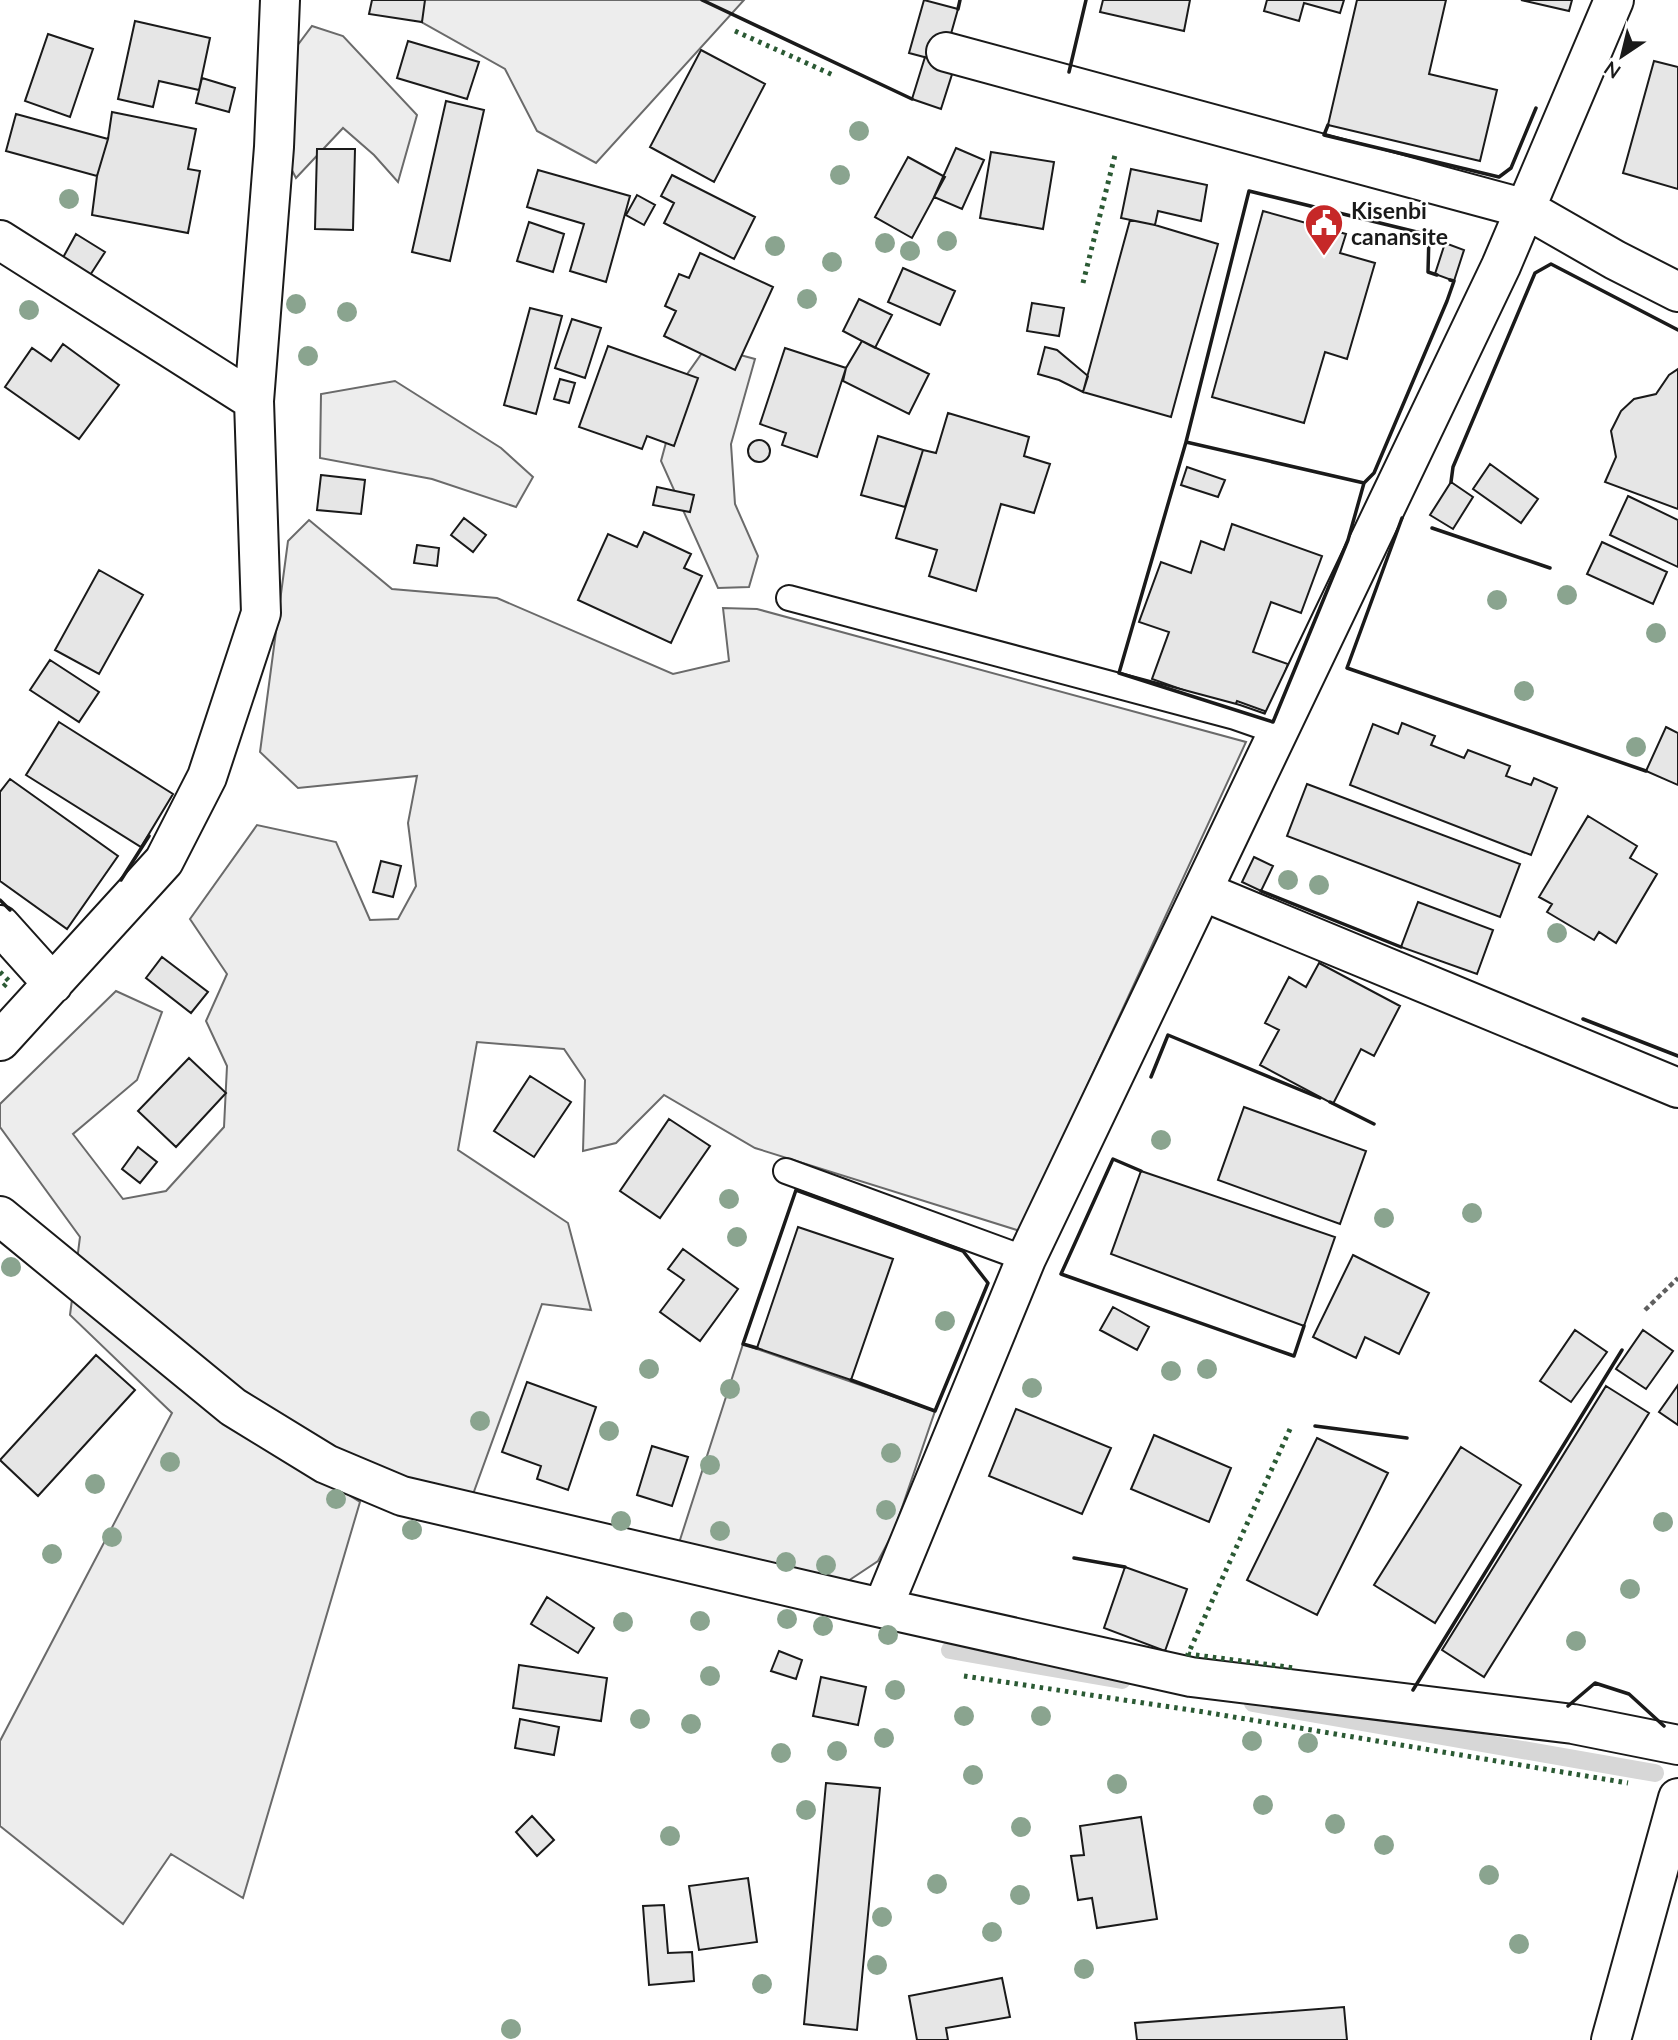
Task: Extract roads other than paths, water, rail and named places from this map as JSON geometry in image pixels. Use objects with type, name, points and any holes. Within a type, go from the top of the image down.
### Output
[{"type":"street","points":[[0,1041],[164,861],[207,777],[261,613],[254,401],[274,147],[279,0]]},
{"type":"street","points":[[883,1607],[1026,1259],[1526,209],[1614,0]]},
{"type":"street","points":[[946,52],[1526,209],[1615,260],[1678,292]]},
{"type":"street","points":[[0,240],[254,401]]},
{"type":"street","points":[[1202,891],[1678,1088]]},
{"type":"street","points":[[0,925],[53,984]]},
{"type":"street","points":[[0,1216],[233,1407],[326,1464],[402,1496],[1191,1677],[1573,1724],[1678,1745]]},
{"type":"street","points":[[1611,2040],[1678,1798]]},
{"type":"lane","points":[[789,597],[1235,717],[1278,732]]},
{"type":"lane","points":[[786,1171],[1026,1259]]},
{"type":"waterway","points":[[950,1650],[1122,1680]]},
{"type":"waterway","points":[[1253,1703],[1655,1773]]},
{"type":"place","name":"Kisenbi canansite","points":[[1324,257]]}]
